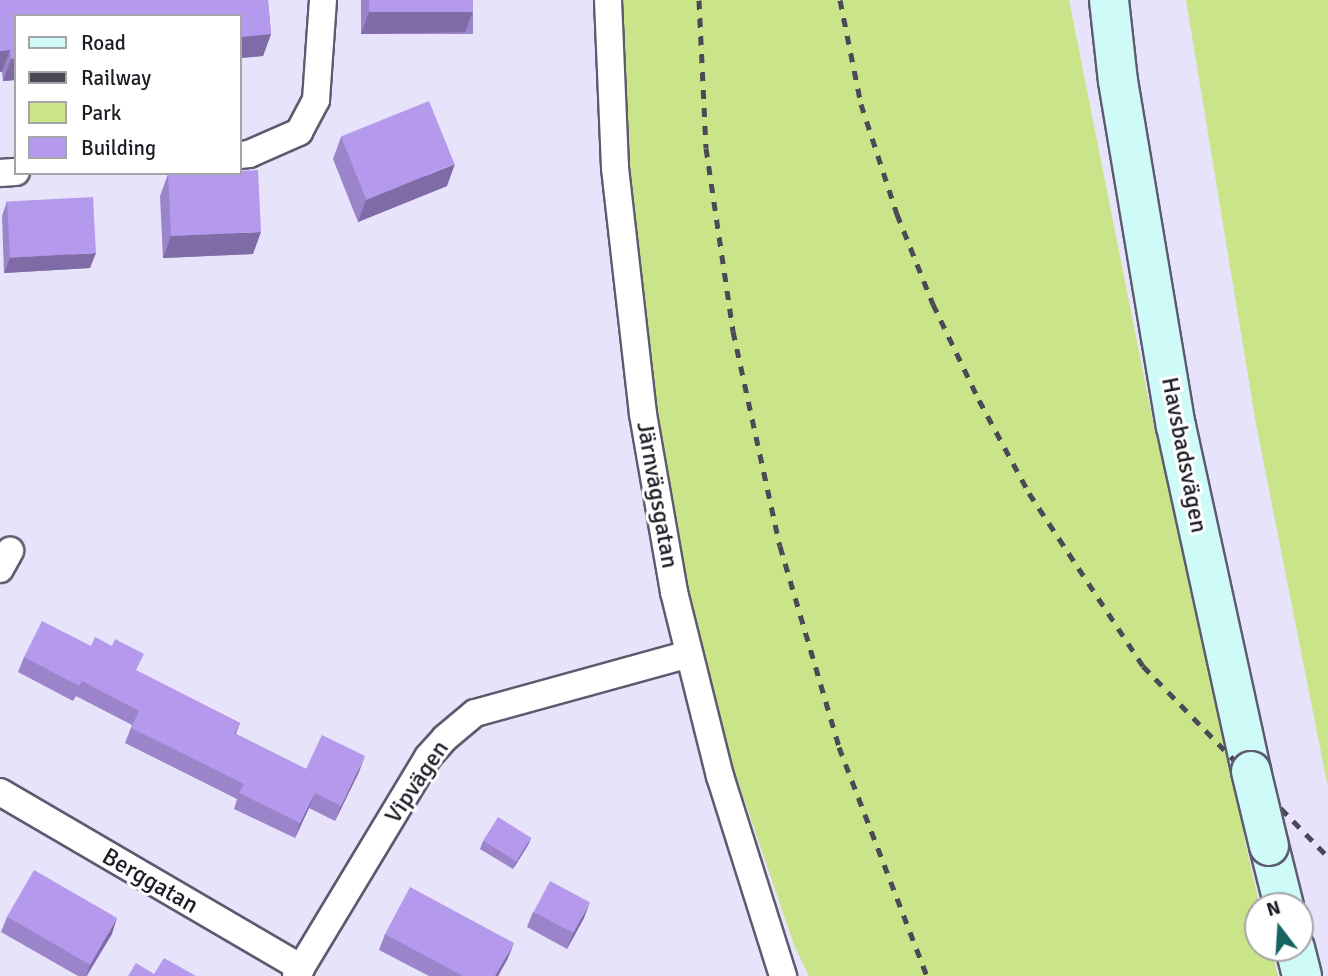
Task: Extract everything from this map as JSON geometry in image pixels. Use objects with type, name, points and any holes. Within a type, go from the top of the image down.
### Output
[{"type":"main road","name":"Havsbadsvägen","points":[[1109,0],[1118,81],[1176,426],[1251,771],[1280,892]]},
{"type":"street","points":[[242,155],[299,132],[316,100],[323,0]]},
{"type":"street","name":"Järnvägsgatan","points":[[608,0],[615,168],[643,414],[674,592],[720,776],[783,976]]},
{"type":"street","name":"Vipvägen","points":[[299,972],[428,757],[445,737],[475,713],[689,654]]},
{"type":"street","name":"Berggatan","points":[[0,792],[299,972]]},
{"type":"green space","points":[[609,0],[1069,0],[1155,432],[1205,622],[1257,892],[1244,892],[1244,962],[1274,962],[1278,976],[809,976],[794,945],[686,629],[630,355]]},
{"type":"green space","points":[[1186,0],[1328,0],[1328,788],[1256,424]]},
{"type":"building","points":[[0,0],[268,0],[271,34],[242,37],[242,14],[14,14],[14,58],[11,59],[10,50],[0,51]]},
{"type":"building","points":[[369,0],[473,0],[473,12],[369,12]]},
{"type":"building","points":[[429,101],[454,164],[366,200],[341,137]]},
{"type":"building","points":[[258,170],[261,232],[171,236],[168,175],[242,175],[242,171]]},
{"type":"building","points":[[93,197],[96,253],[10,257],[7,202]]},
{"type":"building","points":[[42,621],[91,646],[95,637],[112,646],[115,639],[144,654],[136,670],[240,723],[234,734],[306,769],[322,735],[365,756],[341,806],[315,793],[300,823],[239,793],[244,784],[131,728],[139,711],[82,681],[79,686],[24,657]]},
{"type":"building","points":[[498,817],[531,838],[516,861],[483,841]]},
{"type":"building","points":[[34,870],[117,918],[90,965],[7,917]]},
{"type":"building","points":[[550,881],[590,902],[573,933],[534,912]]},
{"type":"building","points":[[410,887],[514,943],[495,976],[463,976],[385,934]]},
{"type":"building","points":[[164,958],[196,976],[128,976],[136,963],[154,974]]},
{"type":"railway","points":[[699,0],[706,148],[733,331],[780,546],[839,747],[927,976]]},
{"type":"railway","points":[[840,0],[861,104],[897,214],[933,304],[979,400],[1029,493],[1143,666],[1328,857]]}]
